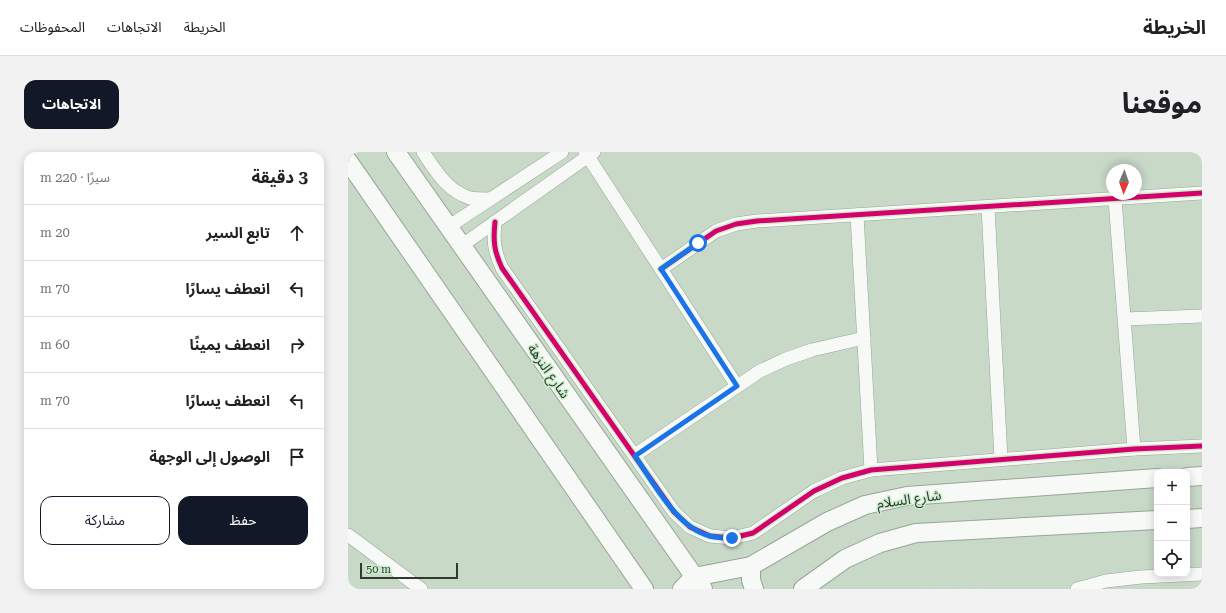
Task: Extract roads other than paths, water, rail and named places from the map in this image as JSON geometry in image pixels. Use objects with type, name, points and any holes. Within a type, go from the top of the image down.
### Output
[{"type":"main road","name":"شارع النزهة","points":[[396,152],[444,235],[461,246],[693,585]]},
{"type":"main road","points":[[348,162],[650,584]]},
{"type":"main road","points":[[1190,477],[1202,476]]},
{"type":"main road","name":"شارع السلام","points":[[693,585],[752,566],[826,522],[865,505],[914,496],[1154,478]]},
{"type":"main road","points":[[1190,519],[1202,518]]},
{"type":"main road","points":[[803,589],[845,559],[880,543],[916,534],[1154,520]]},
{"type":"main road","points":[[752,566],[751,580],[754,589]]},
{"type":"street","points":[[423,152],[441,179],[455,191],[472,198],[490,199]]},
{"type":"street","points":[[444,235],[490,199],[562,152]]},
{"type":"street","points":[[461,246],[589,154],[737,386]]},
{"type":"street","points":[[1142,197],[1202,193]]},
{"type":"street","points":[[661,269],[716,231],[736,224],[757,221],[1106,200]]},
{"type":"street","points":[[1116,200],[1134,450]]},
{"type":"street","points":[[988,207],[1001,459]]},
{"type":"street","points":[[857,215],[871,470]]},
{"type":"street","points":[[495,222],[493,238],[496,254],[502,268],[674,512],[690,527],[710,536],[732,538],[753,533],[814,491],[842,478],[871,470],[1001,459],[1202,446]]},
{"type":"street","points":[[1124,319],[1202,316]]},
{"type":"street","points":[[635,456],[760,371],[786,359],[812,350],[864,338]]},
{"type":"street","points":[[348,535],[421,589]]},
{"type":"street","points":[[1077,589],[1106,581],[1141,577],[1202,574]]}]
